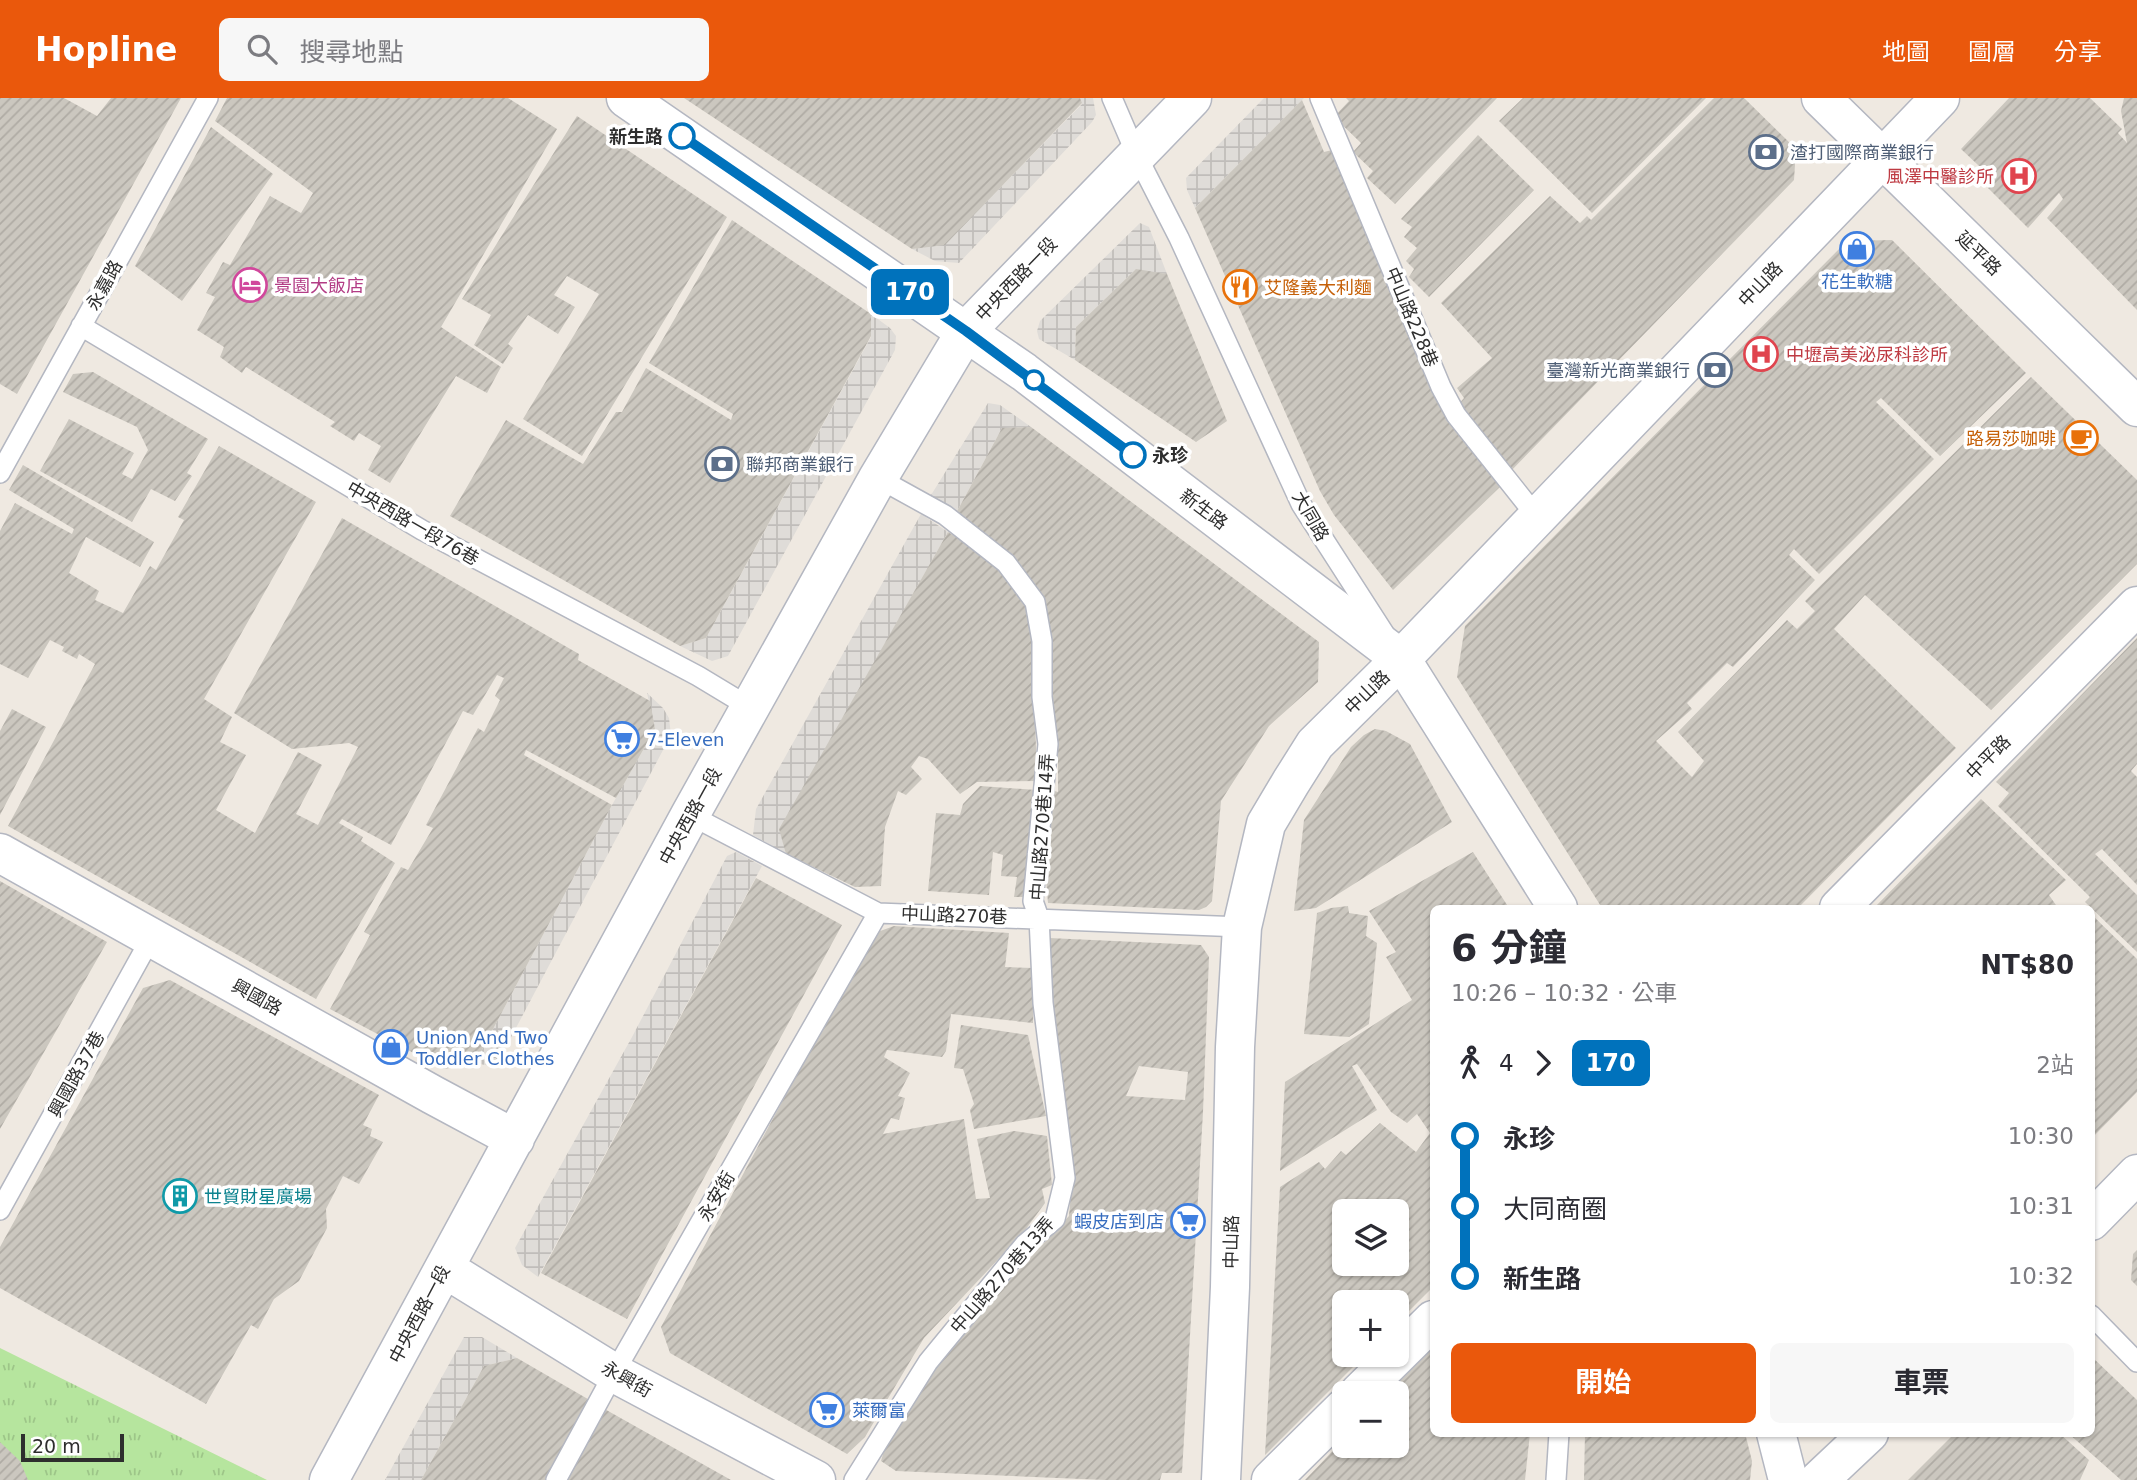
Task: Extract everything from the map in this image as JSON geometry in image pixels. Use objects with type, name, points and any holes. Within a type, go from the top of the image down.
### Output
[{"type":"street","name":"新生路","points":[[626,98],[966,331],[1401,659]]},
{"type":"street","name":"中央西路一段","points":[[329,1480],[690,815],[878,478],[966,331],[1192,98]]},
{"type":"street","name":"延平路","points":[[1821,98],[2137,407]]},
{"type":"street","name":"中山路","points":[[1222,1480],[1230,1287],[1235,1047],[1242,927],[1266,824],[1315,744],[1401,659],[1940,98]]},
{"type":"street","name":"中平路","points":[[1842,905],[2137,606]]},
{"type":"street","name":"大同路","points":[[1401,659],[1556,905]]},
{"type":"street","name":"興國路","points":[[0,853],[515,1139]]},
{"type":"street","points":[[2095,1217],[2137,1174]]},
{"type":"street","name":"永興街","points":[[444,1268],[614,1373],[816,1480]]},
{"type":"street","points":[[1371,1381],[1430,1323]]},
{"type":"street","points":[[1272,1480],[1332,1420]]},
{"type":"street","points":[[1777,1437],[1788,1480]]},
{"type":"street","points":[[1819,1480],[1865,1437]]},
{"type":"lane","name":"永嘉路","points":[[0,473],[208,98]]},
{"type":"lane","name":"大同路","points":[[1112,98],[1301,504],[1401,659]]},
{"type":"lane","name":"中山路228巷","points":[[1320,98],[1441,387],[1456,415],[1537,517]]},
{"type":"lane","name":"中央西路一段76巷","points":[[81,326],[422,530],[698,676],[751,708]]},
{"type":"lane","name":"中山路270巷14弄","points":[[878,478],[945,515],[1006,563],[1035,601],[1042,641],[1042,697],[1048,744],[1033,901],[1039,918]]},
{"type":"lane","name":"中山路270巷","points":[[690,815],[878,913],[1242,927]]},
{"type":"lane","name":"永安街","points":[[556,1480],[614,1373],[878,913]]},
{"type":"lane","name":"中山路270巷13弄","points":[[854,1480],[928,1362],[1025,1244],[1055,1219],[1065,1178],[1043,1003],[1039,918]]},
{"type":"lane","name":"興國路37巷","points":[[0,1210],[151,938]]},
{"type":"lane","points":[[2095,1319],[2137,1362]]},
{"type":"lane","points":[[1556,1480],[1559,1437]]},
{"type":"green space","points":[[0,1348],[267,1480],[0,1480]]},
{"type":"shaded area","points":[[1080,98],[1093,98],[1096,115],[1092,122],[959,263],[935,261],[912,249],[945,244],[1082,104]]},
{"type":"shaded area","points":[[1264,98],[1304,98],[1195,208],[1187,190],[1186,178]]},
{"type":"shaded area","points":[[1140,223],[1149,227],[1167,274],[1135,270],[1076,327],[1075,360],[1039,339],[1037,331],[1040,321]]},
{"type":"shaded area","points":[[871,314],[896,336],[895,350],[728,656],[712,661],[680,646],[706,638],[871,337]]},
{"type":"shaded area","points":[[988,403],[1000,405],[1031,427],[1002,428],[954,517],[928,500]]},
{"type":"shaded area","points":[[921,514],[948,532],[780,829],[786,854],[753,835],[756,809]]},
{"type":"shaded area","points":[[647,693],[663,708],[669,718],[671,735],[499,1060],[490,1066],[475,1063],[655,729]]},
{"type":"shaded area","points":[[736,852],[762,866],[538,1277],[522,1265],[515,1248],[632,1037],[727,856]]},
{"type":"shaded area","points":[[464,1337],[482,1337],[517,1358],[484,1366],[421,1480],[385,1480]]},
{"type":"building","points":[[0,98],[64,98],[97,116],[111,98],[181,98],[17,394],[0,384]]},
{"type":"building","points":[[227,98],[508,98],[557,129],[441,327],[501,367],[487,393],[456,376],[390,483],[368,470],[381,446],[359,433],[354,441],[330,426],[335,422],[246,367],[242,373],[220,357],[224,347],[197,330],[215,297],[206,293],[223,262],[230,265],[270,196],[301,213],[313,193],[215,121]]},
{"type":"building","points":[[684,98],[1080,98],[1082,103],[945,245],[912,249]]},
{"type":"building","points":[[1346,98],[1497,98],[1395,204],[1367,178],[1373,171],[1353,152],[1361,143],[1334,117],[1349,101]]},
{"type":"building","points":[[1523,98],[1706,98],[1592,213],[1499,121]]},
{"type":"building","points":[[1714,98],[1744,98],[1796,149],[1794,180],[1509,473],[1457,406],[1464,398],[1457,388],[1492,358],[1441,303],[1550,196],[1580,223],[1587,216],[1591,220]]},
{"type":"building","points":[[2009,98],[2090,98],[2122,129],[2118,133],[2127,143],[2121,111],[2124,98],[2137,98],[2137,310],[2047,218],[2063,199],[2059,193],[2028,228],[1988,188],[1995,181],[1961,149]]},
{"type":"building","points":[[1302,100],[1324,152],[1332,150],[1448,415],[1500,487],[1393,590],[1334,515],[1320,491],[1195,208]]},
{"type":"building","points":[[577,116],[727,217],[582,456],[523,419],[599,294],[567,276],[554,295],[575,307],[558,334],[528,315],[508,344],[513,348],[503,364],[474,345],[491,315],[462,299]]},
{"type":"building","points":[[211,127],[273,174],[182,301],[135,266]]},
{"type":"building","points":[[1478,135],[1534,190],[1429,297],[1409,277],[1414,269],[1406,261],[1417,248],[1404,237],[1412,227],[1401,219]]},
{"type":"building","points":[[732,220],[871,314],[871,336],[706,638],[680,646],[450,516],[506,420],[583,464],[616,412],[622,412],[646,368],[731,420],[733,414],[649,363]]},
{"type":"building","points":[[1892,240],[2026,373],[1940,456],[1881,398],[1876,402],[1934,459],[1819,574],[1794,549],[1789,555],[1815,580],[1733,667],[1727,663],[1687,703],[1692,709],[1656,741],[1692,777],[1704,761],[1678,732],[1787,620],[1797,629],[1815,611],[1805,601],[2031,377],[2137,480],[2137,564],[1991,710],[1865,595],[1834,629],[1956,748],[1801,905],[1600,905],[1457,677],[1465,626],[1847,241]]},
{"type":"building","points":[[1136,269],[1167,274],[1227,421],[1196,442],[1075,360],[1076,327]]},
{"type":"building","points":[[93,372],[208,439],[187,473],[192,476],[175,501],[151,489],[132,522],[40,471],[69,419],[134,453],[122,474],[132,479],[148,450],[137,427],[63,392],[73,374]]},
{"type":"building","points":[[1031,427],[1319,642],[1318,682],[1269,726],[1221,801],[1212,901],[1199,910],[1048,903],[1046,879],[1039,879],[1051,790],[1058,792],[1058,734],[1050,720],[1043,605],[1033,582],[954,517],[1002,428]]},
{"type":"building","points":[[219,446],[316,502],[204,699],[232,717],[220,742],[246,755],[216,810],[255,833],[298,752],[322,765],[296,814],[318,825],[358,747],[349,743],[292,749],[234,713],[342,518],[579,654],[578,660],[650,701],[655,729],[616,798],[526,750],[524,755],[612,805],[475,1063],[444,1069],[330,1009],[370,935],[364,932],[401,867],[408,870],[433,828],[426,825],[478,728],[484,732],[500,700],[495,696],[504,678],[497,675],[473,715],[463,711],[391,845],[342,819],[339,823],[363,837],[361,841],[395,863],[316,999],[8,826],[95,664],[79,654],[77,659],[62,651],[64,647],[50,640],[28,678],[0,664],[0,531],[15,503],[72,534],[74,529],[9,490],[23,465],[154,542],[140,567],[86,537],[69,573],[99,591],[95,600],[123,613],[150,566],[156,570],[184,520],[178,517]]},
{"type":"building","points":[[948,532],[1002,565],[1024,593],[1032,619],[1037,781],[977,782],[960,794],[928,759],[919,756],[911,767],[922,779],[906,795],[898,791],[885,827],[881,886],[855,887],[786,854],[779,829]]},
{"type":"building","points":[[2137,638],[2137,764],[2131,771],[2137,777],[2137,885],[2102,849],[2095,854],[2137,895],[2137,952],[2095,912],[2095,905],[2085,902],[2090,897],[1998,806],[2009,793],[1996,782]]},
{"type":"building","points":[[12,709],[46,727],[0,815],[0,731]]},
{"type":"building","points":[[1375,729],[1386,731],[1410,744],[1452,822],[1316,908],[1294,911],[1304,820],[1351,747]]},
{"type":"building","points":[[980,786],[1036,790],[1026,897],[1014,897],[1017,877],[1001,876],[1003,855],[993,852],[989,895],[928,891],[936,813],[960,815],[963,804]]},
{"type":"building","points":[[1981,799],[2066,880],[2049,895],[2056,905],[1877,905]]},
{"type":"building","points":[[1473,852],[1507,905],[1430,905],[1430,1133],[1417,1114],[1407,1123],[1391,1112],[1357,1064],[1352,1066],[1377,1110],[1280,1171],[1285,1082],[1412,1000],[1386,957],[1396,952],[1369,911]]},
{"type":"building","points":[[756,878],[842,925],[627,1319],[541,1273]]},
{"type":"building","points":[[0,881],[107,942],[0,1129]]},
{"type":"building","points":[[1348,906],[1349,913],[1368,916],[1366,936],[1377,943],[1369,1024],[1349,1037],[1304,1034],[1317,913]]},
{"type":"building","points":[[2095,918],[2137,959],[2137,1092],[2095,1135]]},
{"type":"building","points":[[894,926],[1009,933],[1005,967],[1034,968],[1033,1023],[951,1014],[946,1051],[942,1057],[887,1050],[884,1057],[910,1073],[898,1096],[905,1098],[899,1120],[891,1118],[883,1134],[964,1119],[976,1199],[990,1198],[977,1139],[1014,1131],[1047,1136],[1052,1185],[1042,1189],[1045,1203],[1023,1233],[924,1338],[865,1437],[847,1454],[670,1353],[661,1327],[872,934]]},
{"type":"building","points":[[1049,938],[1201,945],[1209,957],[1203,1112],[1182,1473],[1162,1473],[1160,1480],[1105,1480],[896,1471],[881,1461],[889,1433],[952,1342],[1069,1216],[1073,1166],[1050,1017]],"holes":[[[1139,1066],[1188,1072],[1185,1100],[1126,1096]]]},
{"type":"building","name":"世貿財星廣場","points":[[170,980],[379,1095],[363,1125],[372,1129],[370,1136],[383,1142],[359,1184],[343,1176],[326,1209],[327,1228],[299,1281],[274,1299],[258,1329],[251,1325],[206,1404],[0,1288],[0,1247],[143,988]]},
{"type":"building","points":[[961,1025],[1028,1035],[1046,1116],[974,1129],[970,1110],[974,1104],[963,1069],[954,1068]]},
{"type":"building","points":[[1380,1123],[1416,1152],[1430,1133],[1430,1290],[1409,1311],[1409,1290],[1332,1290],[1332,1367],[1353,1367],[1339,1381],[1332,1381],[1332,1388],[1265,1455],[1280,1187],[1319,1162],[1325,1169],[1341,1151],[1346,1155]]},
{"type":"building","points":[[2137,1250],[2137,1286],[2131,1280],[2133,1254]]},
{"type":"building","points":[[1430,1349],[1430,1437],[1530,1437],[1525,1480],[1305,1480],[1332,1452],[1332,1458],[1409,1458],[1409,1381],[1399,1381]]},
{"type":"building","points":[[517,1358],[593,1402],[548,1480],[421,1480],[484,1366]]},
{"type":"building","points":[[2095,1360],[2137,1400],[2137,1480],[2121,1480],[2073,1437],[2095,1437]]},
{"type":"building","points":[[601,1407],[731,1480],[561,1480]]},
{"type":"building","points":[[1585,1437],[1746,1437],[1752,1461],[1750,1480],[1584,1480]]},
{"type":"building","points":[[1951,1437],[2063,1437],[2089,1460],[2080,1480],[1908,1480]]},
{"type":"building","points":[[0,1442],[20,1461],[28,1480],[0,1480]]},
{"type":"bus line","name":"170","points":[[682,136],[1024,372],[1133,455]]},
{"type":"place","name":"新生路","points":[[682,136]]},
{"type":"place","name":"渣打國際商業銀行","points":[[1766,152]]},
{"type":"place","name":"風澤中醫診所","points":[[2019,176]]},
{"type":"place","name":"花生軟糖","points":[[1857,249]]},
{"type":"place","name":"景園大飯店","points":[[250,285]]},
{"type":"place","name":"艾隆義大利麵","points":[[1240,287]]},
{"type":"place","name":"中壢高美泌尿科診所","points":[[1761,354]]},
{"type":"place","name":"臺灣新光商業銀行","points":[[1715,370]]},
{"type":"place","name":"路易莎咖啡","points":[[2081,438]]},
{"type":"place","name":"永珍","points":[[1133,455]]},
{"type":"place","name":"聯邦商業銀行","points":[[722,464]]},
{"type":"place","name":"7-Eleven","points":[[622,739]]},
{"type":"place","name":"Union And Two Toddler Clothes","points":[[391,1047]]},
{"type":"place","name":"世貿財星廣場","points":[[180,1196]]},
{"type":"place","name":"蝦皮店到店","points":[[1188,1221]]},
{"type":"place","name":"萊爾富","points":[[827,1410]]}]
